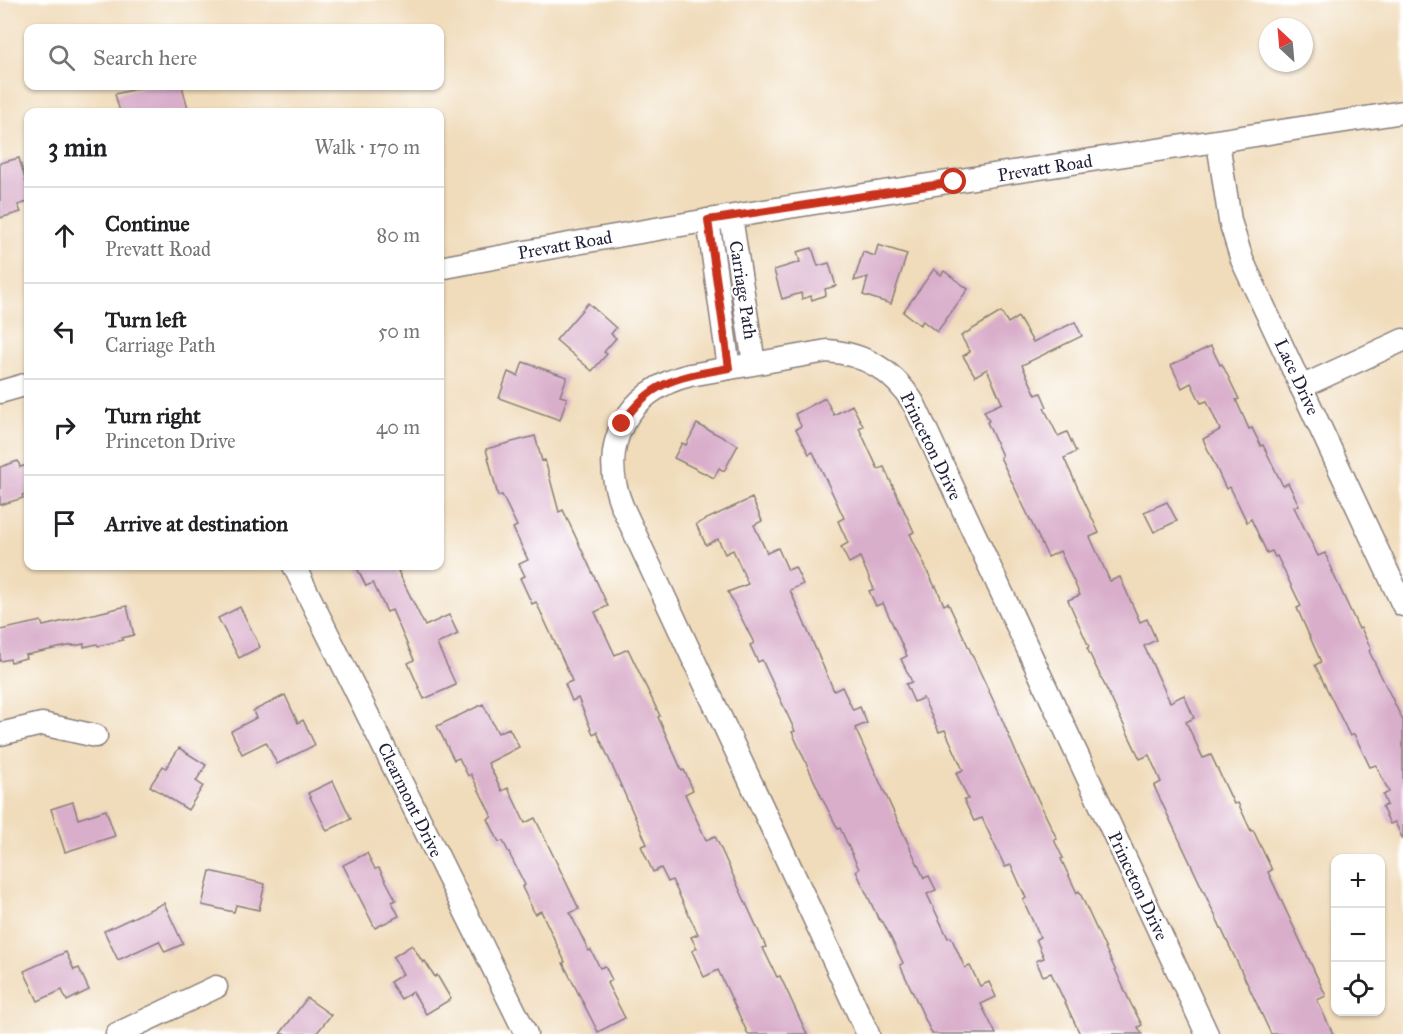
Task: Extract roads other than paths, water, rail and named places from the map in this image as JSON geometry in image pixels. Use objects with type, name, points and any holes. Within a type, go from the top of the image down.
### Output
[{"type":"street","name":"Prevatt Road","points":[[444,267],[708,220],[1403,112]]},
{"type":"street","name":"Lace Drive","points":[[1218,142],[1235,240],[1403,605]]},
{"type":"street","name":"Carriage Path","points":[[731,217],[754,363]]},
{"type":"street","name":"Carriage Path","points":[[708,220],[729,368]]},
{"type":"street","points":[[1301,387],[1403,340]]},
{"type":"street","name":"Princeton Drive","points":[[868,1034],[622,506],[614,479],[614,451],[617,437],[627,417],[642,398],[669,381],[812,353],[843,352],[873,362],[897,380],[907,392],[1206,1034]]},
{"type":"street","points":[[0,392],[24,385]]},
{"type":"street","name":"Clearmont Drive","points":[[296,570],[526,1034]]},
{"type":"street","points":[[0,734],[42,724],[96,736]]},
{"type":"street","points":[[117,1034],[216,987]]}]
